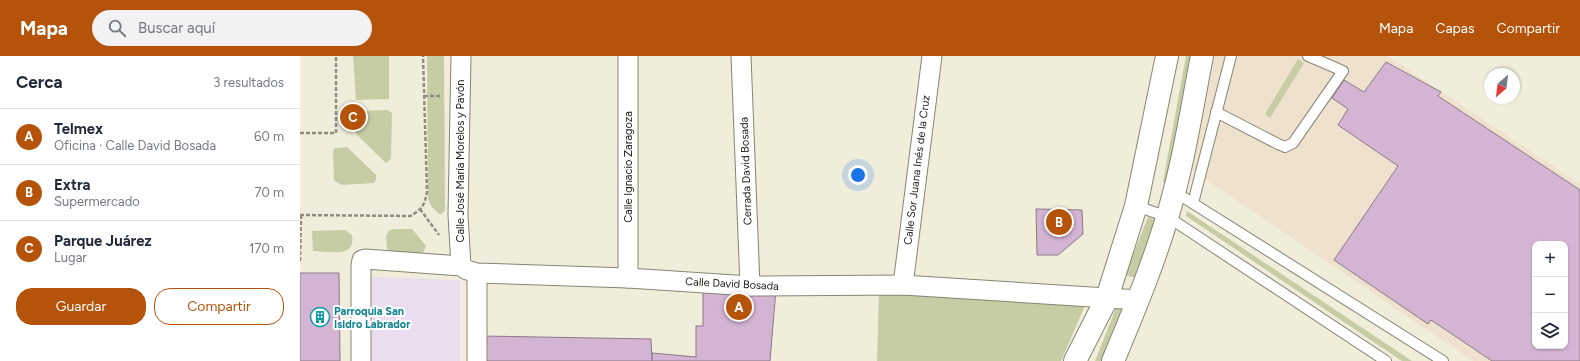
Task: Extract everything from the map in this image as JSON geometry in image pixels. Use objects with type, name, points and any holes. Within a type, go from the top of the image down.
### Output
[{"type":"main road","points":[[1075,361],[1107,298],[1136,206],[1167,56]]},
{"type":"main road","points":[[1113,361],[1139,300],[1168,217],[1175,192],[1202,56]]},
{"type":"street","name":"Calle José María Morelos y Pavón","points":[[461,56],[458,215],[469,269],[477,361]]},
{"type":"street","name":"Calle Ignacio Zaragoza","points":[[628,56],[628,278]]},
{"type":"street","name":"Cerrada David Bosada","points":[[741,56],[750,286]]},
{"type":"street","name":"Calle Sor Juana Inés de la Cruz","points":[[903,285],[932,56]]},
{"type":"street","name":"Calle David Bosada","points":[[361,361],[361,262],[365,259],[469,269],[750,286],[903,285],[1139,300]]},
{"type":"lane","points":[[1194,203],[1231,56]]},
{"type":"lane","points":[[1216,112],[1278,144],[1286,147],[1293,143],[1343,71],[1308,56]]},
{"type":"lane","points":[[1175,192],[1443,361]]},
{"type":"lane","points":[[1136,206],[1168,217],[1386,361]]},
{"type":"path","points":[[300,133],[336,133],[336,56]]},
{"type":"path","points":[[300,261],[300,215],[410,216],[417,212],[426,202],[427,192],[423,56]]},
{"type":"shaded area","points":[[1209,56],[1389,57],[1580,184],[1580,361],[1473,361],[1186,166]]},
{"type":"shaded area","points":[[372,277],[460,280],[460,361],[371,361]]},
{"type":"green space","points":[[353,56],[389,56],[389,99],[356,100]]},
{"type":"green space","points":[[427,56],[444,56],[445,210],[442,214],[439,214],[432,207],[428,197]]},
{"type":"green space","points":[[1186,56],[1191,56],[1168,184],[1163,182]]},
{"type":"green space","points":[[1298,59],[1304,63],[1270,118],[1265,114]]},
{"type":"green space","points":[[387,110],[392,113],[391,158],[386,163],[358,136],[355,131],[353,115],[358,111]]},
{"type":"green space","points":[[347,147],[376,175],[376,180],[374,183],[342,185],[334,180],[333,151],[335,148]]},
{"type":"green space","points":[[1187,211],[1412,361],[1402,361],[1186,216]]},
{"type":"green space","points":[[1148,217],[1161,222],[1136,278],[1125,275]]},
{"type":"green space","points":[[393,229],[412,229],[426,246],[423,253],[393,253],[387,249],[386,236],[389,231]]},
{"type":"green space","points":[[345,230],[352,235],[352,243],[350,248],[346,251],[313,251],[312,231]]},
{"type":"green space","points":[[879,290],[1087,301],[1061,361],[877,361]]},
{"type":"green space","points":[[1118,303],[1127,305],[1105,361],[1095,361]]},
{"type":"building","points":[[1386,62],[1441,92],[1438,96],[1580,190],[1580,361],[1492,361],[1431,320],[1428,324],[1334,260],[1398,166],[1338,125],[1348,109],[1332,98],[1344,80],[1364,92]]},
{"type":"building","points":[[1036,209],[1082,210],[1083,234],[1058,255],[1037,255]]},
{"type":"building","name":"Parroquia San Isidro Labrador","points":[[300,273],[339,273],[340,361],[300,361]]},
{"type":"building","points":[[703,286],[776,289],[770,361],[652,361],[652,353],[696,357],[696,326],[703,326]]},
{"type":"building","points":[[483,336],[651,339],[652,361],[483,361]]},
{"type":"place","name":"Parque Juárez","points":[[353,117]]},
{"type":"place","name":"Extra","points":[[1059,222]]},
{"type":"place","name":"Telmex","points":[[739,307]]},
{"type":"place","name":"Parroquia San Isidro Labrador","points":[[320,317]]}]
